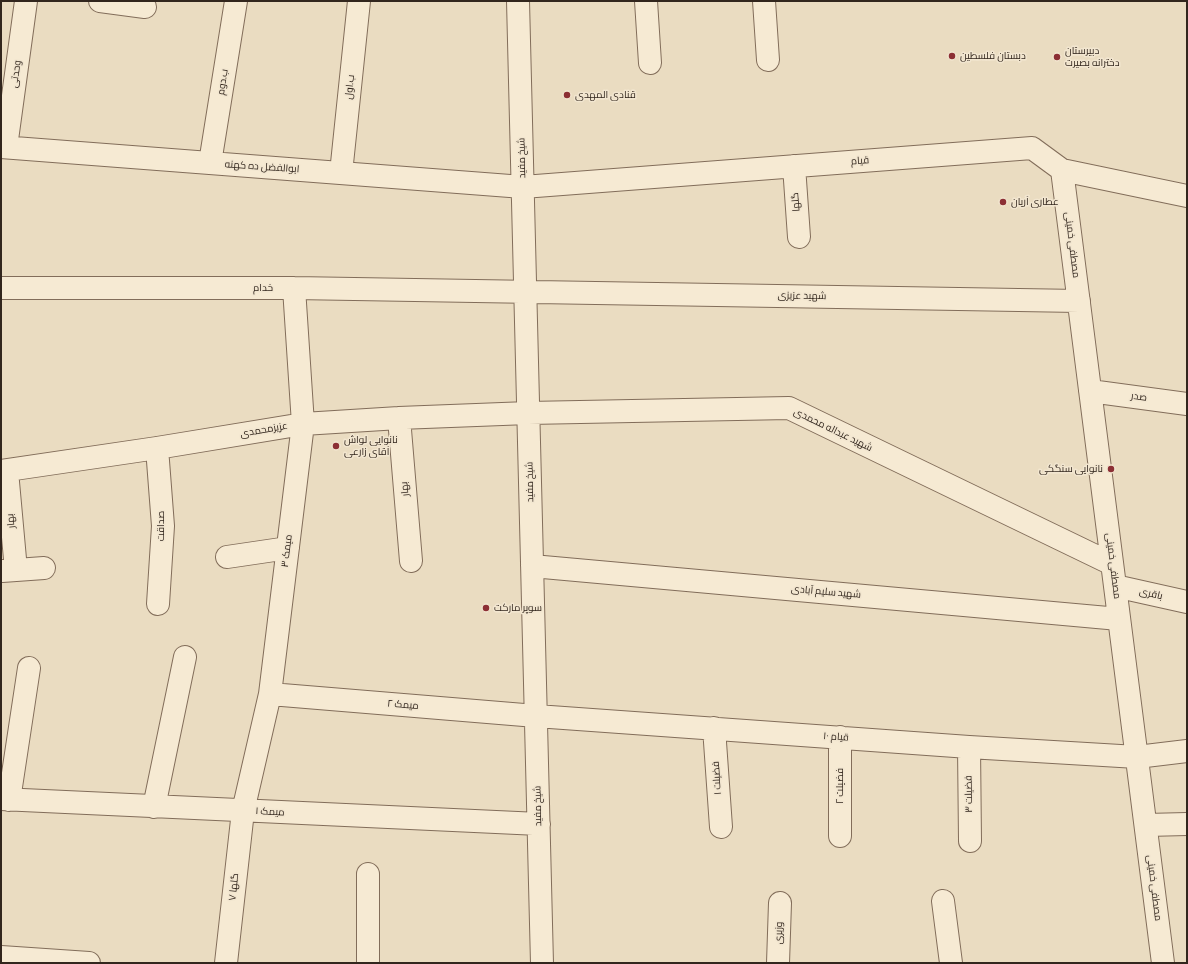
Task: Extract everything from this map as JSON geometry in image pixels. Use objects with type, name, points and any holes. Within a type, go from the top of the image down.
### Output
[{"type":"street","name":"وحدتی","points":[[4,147],[10,57],[26,1]]},
{"type":"street","points":[[100,1],[145,7]]},
{"type":"street","name":"ب.دوم","points":[[210,163],[236,1]]},
{"type":"street","name":"ب.اول","points":[[341,173],[359,1]]},
{"type":"street","name":"شیخ مفید","points":[[518,1],[542,963]]},
{"type":"street","points":[[646,1],[650,62]]},
{"type":"street","points":[[764,1],[768,60]]},
{"type":"street","name":"ابوالفضل ده کهنه","points":[[4,147],[523,187]]},
{"type":"street","name":"قیام","points":[[523,187],[1032,148],[1062,170],[1187,196]]},
{"type":"street","name":"گلها","points":[[794,166],[799,237]]},
{"type":"street","name":"مصطفی خمینی","points":[[1062,170],[1163,963]]},
{"type":"street","name":"خدام","points":[[1,288],[294,288],[525,292]]},
{"type":"street","name":"میمک ۳","points":[[243,811],[270,694],[303,424],[294,288]]},
{"type":"street","name":"شهید عزیزی","points":[[525,292],[1079,301]]},
{"type":"street","name":"صدر","points":[[1090,391],[1187,404]]},
{"type":"street","name":"شهید عبداله محمدی","points":[[528,413],[789,408],[1112,564]]},
{"type":"street","name":"عزیزمحمدی","points":[[4,471],[303,424],[399,418],[528,413]]},
{"type":"street","name":"بهار","points":[[399,418],[411,561]]},
{"type":"street","name":"صداقت","points":[[157,448],[163,526],[158,604]]},
{"type":"street","name":"بهار","points":[[4,471],[8,570],[44,568]]},
{"type":"street","points":[[227,557],[288,548]]},
{"type":"street","name":"شهید سلیم آبادی","points":[[532,566],[1119,619]]},
{"type":"street","name":"باقری","points":[[1115,586],[1187,602]]},
{"type":"street","points":[[154,807],[185,657]]},
{"type":"street","points":[[5,800],[28,668]]},
{"type":"street","name":"میمک ۲","points":[[270,694],[536,716]]},
{"type":"street","name":"قیام ۱۰","points":[[536,716],[969,747],[1137,757],[1187,751]]},
{"type":"street","name":"فضیلت ۱","points":[[714,728],[721,827]]},
{"type":"street","name":"فضیلت ۲","points":[[840,737],[840,836]]},
{"type":"street","name":"فضیلت ۳","points":[[969,747],[970,840]]},
{"type":"street","name":"میمک ۱","points":[[5,800],[538,824]]},
{"type":"street","name":"گلها ۷","points":[[226,963],[243,811]]},
{"type":"street","points":[[1146,825],[1187,824]]},
{"type":"street","points":[[368,874],[368,963]]},
{"type":"street","points":[[943,901],[951,963]]},
{"type":"street","name":"وزیری","points":[[778,963],[780,903]]},
{"type":"street","points":[[1,956],[89,963]]},
{"type":"place","name":"دبستان فلسطین","points":[[952,56]]},
{"type":"place","name":"دبیرستان دخترانه بصیرت","points":[[1057,57]]},
{"type":"place","name":"قنادی المهدی","points":[[567,95]]},
{"type":"place","name":"عطاری آریان","points":[[1003,202]]},
{"type":"place","name":"نانوایی لواش آقای زارعی","points":[[336,446]]},
{"type":"place","name":"نانوایی سنگکی","points":[[1111,469]]},
{"type":"place","name":"سوپر مارکت","points":[[486,608]]}]
